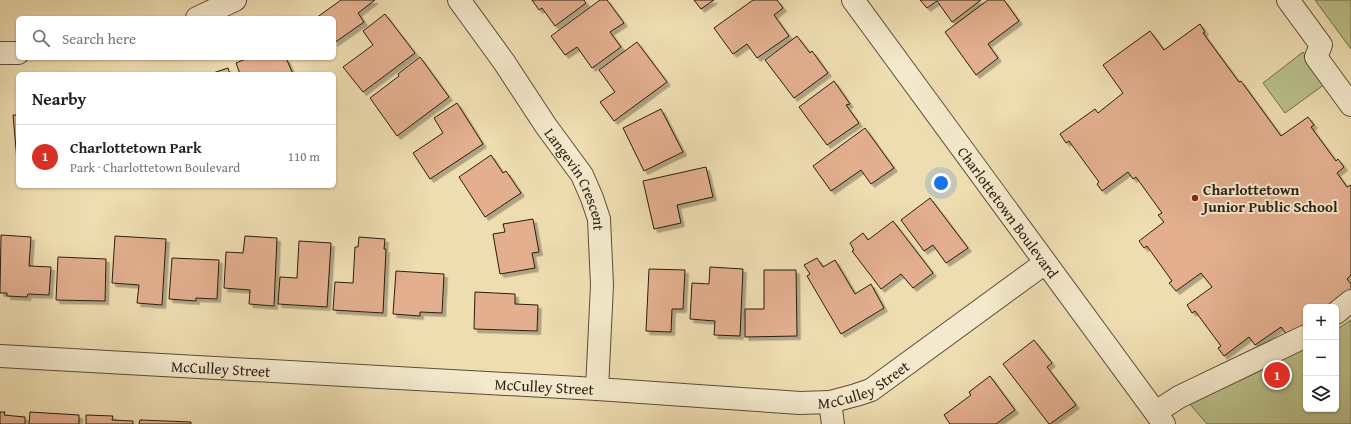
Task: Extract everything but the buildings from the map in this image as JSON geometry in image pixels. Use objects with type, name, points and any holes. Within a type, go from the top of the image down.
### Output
[{"type":"street","points":[[201,16],[235,0]]},
{"type":"street","name":"Langevin Crescent","points":[[459,0],[504,62],[546,126],[582,175],[592,198],[599,219],[602,285],[597,388]]},
{"type":"street","name":"Charlottetown Boulevard","points":[[853,0],[1160,418]]},
{"type":"street","points":[[1288,0],[1321,45],[1316,57],[1351,105]]},
{"type":"street","points":[[0,53],[16,53]]},
{"type":"street","name":"McCulley Street","points":[[0,356],[597,388],[800,403],[830,402],[871,390],[1045,263]]},
{"type":"street","points":[[1339,311],[1351,301]]},
{"type":"street","points":[[1160,418],[1179,397],[1303,337]]},
{"type":"street","points":[[830,402],[834,424]]},
{"type":"green space","points":[[1315,0],[1351,0],[1351,49]]},
{"type":"green space","points":[[1303,52],[1325,84],[1285,113],[1263,83]]},
{"type":"green space","points":[[1351,320],[1351,424],[1207,424],[1189,403],[1303,348],[1303,412],[1339,412],[1339,328]]},
{"type":"place","name":"Charlottetown Junior Public School","points":[[1195,198]]},
{"type":"place","name":"Charlottetown Park","points":[[1277,375]]}]
